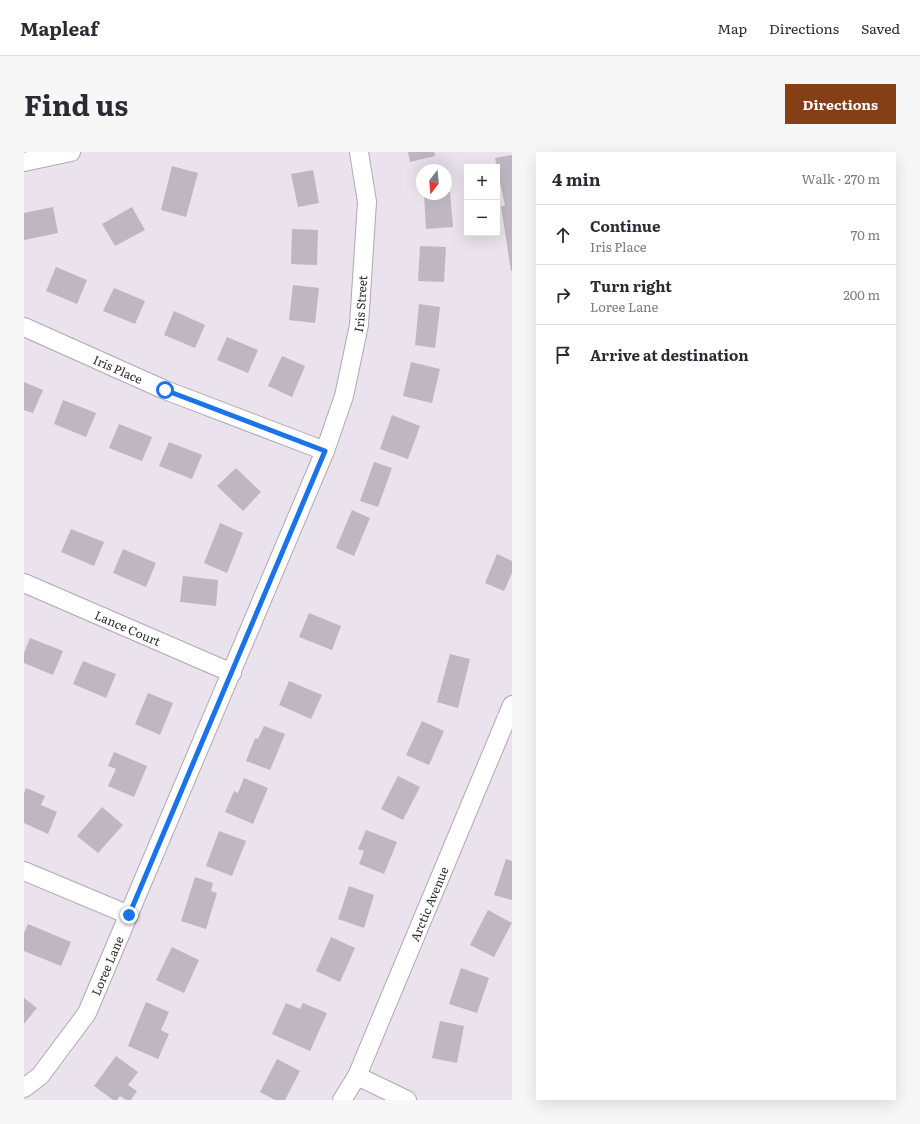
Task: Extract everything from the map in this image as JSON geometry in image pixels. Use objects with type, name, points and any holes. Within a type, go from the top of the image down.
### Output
[{"type":"street","points":[[24,162],[71,152]]},
{"type":"street","name":"Iris Street","points":[[325,451],[344,396],[360,325],[367,202],[359,152]]},
{"type":"street","name":"Iris Place","points":[[24,327],[165,390],[325,451]]},
{"type":"street","name":"Loree Lane","points":[[24,1088],[40,1076],[87,1013],[325,451]]},
{"type":"street","name":"Lance Court","points":[[24,583],[232,673]]},
{"type":"street","name":"Arctic Avenue","points":[[342,1100],[357,1076],[512,705]]},
{"type":"street","points":[[24,871],[129,915]]},
{"type":"street","points":[[357,1076],[407,1100]]},
{"type":"building","points":[[408,152],[434,152],[435,156],[410,162]]},
{"type":"building","points":[[512,155],[512,271],[501,206],[505,206],[500,182],[500,164],[496,164],[495,158]]},
{"type":"building","points":[[172,166],[198,173],[186,217],[161,210]]},
{"type":"building","points":[[313,170],[319,203],[298,207],[291,174]]},
{"type":"building","points":[[424,200],[451,200],[453,227],[426,229]]},
{"type":"building","points":[[53,207],[58,233],[24,240],[24,213]]},
{"type":"building","points":[[132,207],[145,230],[115,246],[102,224]]},
{"type":"building","points":[[292,229],[318,230],[317,265],[291,264]]},
{"type":"building","points":[[420,246],[446,247],[444,282],[418,281]]},
{"type":"building","points":[[56,267],[87,280],[77,304],[46,291]]},
{"type":"building","points":[[293,285],[319,288],[315,323],[289,320]]},
{"type":"building","points":[[114,288],[145,301],[135,324],[103,311]]},
{"type":"building","points":[[419,304],[440,307],[435,348],[415,345]]},
{"type":"building","points":[[174,311],[205,325],[195,348],[164,335]]},
{"type":"building","points":[[227,337],[258,350],[248,373],[217,360]]},
{"type":"building","points":[[282,356],[305,366],[292,397],[268,386]]},
{"type":"building","points":[[411,362],[440,369],[432,403],[403,396]]},
{"type":"building","points":[[24,382],[43,390],[33,413],[24,410]]},
{"type":"building","points":[[63,400],[96,413],[86,437],[54,424]]},
{"type":"building","points":[[392,415],[420,426],[408,459],[380,449]]},
{"type":"building","points":[[119,424],[152,437],[142,461],[109,448]]},
{"type":"building","points":[[169,442],[202,455],[192,479],[159,466]]},
{"type":"building","points":[[374,462],[392,468],[378,507],[360,501]]},
{"type":"building","points":[[236,468],[261,492],[243,511],[217,486]]},
{"type":"building","points":[[352,510],[370,518],[354,556],[336,548]]},
{"type":"building","points":[[220,523],[243,533],[227,573],[204,563]]},
{"type":"building","points":[[71,529],[104,542],[94,566],[61,552]]},
{"type":"building","points":[[123,549],[156,563],[146,587],[113,573]]},
{"type":"building","points":[[497,554],[512,561],[512,573],[504,591],[485,583]]},
{"type":"building","points":[[183,576],[218,580],[216,606],[180,602]]},
{"type":"building","points":[[309,613],[341,626],[332,650],[299,637]]},
{"type":"building","points":[[30,638],[63,651],[53,675],[24,663],[24,653]]},
{"type":"building","points":[[450,654],[470,659],[458,708],[437,702]]},
{"type":"building","points":[[83,661],[116,674],[106,698],[73,684]]},
{"type":"building","points":[[289,681],[322,695],[311,719],[279,705]]},
{"type":"building","points":[[148,693],[173,703],[160,735],[135,724]]},
{"type":"building","points":[[422,721],[444,731],[429,765],[406,755]]},
{"type":"building","points":[[264,726],[285,734],[270,770],[246,761],[255,738],[258,739]]},
{"type":"building","points":[[114,752],[147,766],[134,797],[108,786],[116,769],[108,766]]},
{"type":"building","points":[[398,776],[420,787],[403,820],[381,809]]},
{"type":"building","points":[[244,778],[268,788],[253,824],[225,812],[234,791],[238,793]]},
{"type":"building","points":[[26,788],[45,796],[41,805],[57,812],[48,834],[24,823],[24,793]]},
{"type":"building","points":[[102,807],[123,825],[98,853],[77,836]]},
{"type":"building","points":[[366,830],[397,842],[384,874],[359,864],[364,851],[358,849]]},
{"type":"building","points":[[219,831],[246,841],[232,876],[206,866]]},
{"type":"building","points":[[506,859],[512,861],[512,900],[494,895]]},
{"type":"building","points":[[195,877],[213,883],[211,891],[217,893],[206,929],[181,921]]},
{"type":"building","points":[[349,886],[374,895],[364,928],[338,919]]},
{"type":"building","points":[[488,910],[512,923],[494,957],[470,945]]},
{"type":"building","points":[[28,924],[71,942],[61,966],[24,951],[24,933]]},
{"type":"building","points":[[331,937],[355,948],[340,982],[316,971]]},
{"type":"building","points":[[172,947],[199,960],[184,993],[156,980]]},
{"type":"building","points":[[461,968],[489,978],[477,1013],[449,1004]]},
{"type":"building","points":[[24,998],[37,1008],[24,1024]]},
{"type":"building","points":[[146,1002],[169,1012],[161,1030],[169,1034],[158,1059],[128,1046]]},
{"type":"building","points":[[286,1003],[300,1009],[303,1003],[327,1013],[310,1051],[272,1034]]},
{"type":"building","points":[[440,1021],[464,1026],[457,1063],[432,1058]]},
{"type":"building","points":[[116,1056],[138,1072],[128,1085],[137,1091],[131,1100],[126,1100],[120,1096],[117,1100],[113,1100],[94,1086]]},
{"type":"building","points":[[277,1059],[300,1071],[285,1100],[275,1100],[260,1092]]},
{"type":"route","points":[[129,915],[325,451],[165,390]]}]
